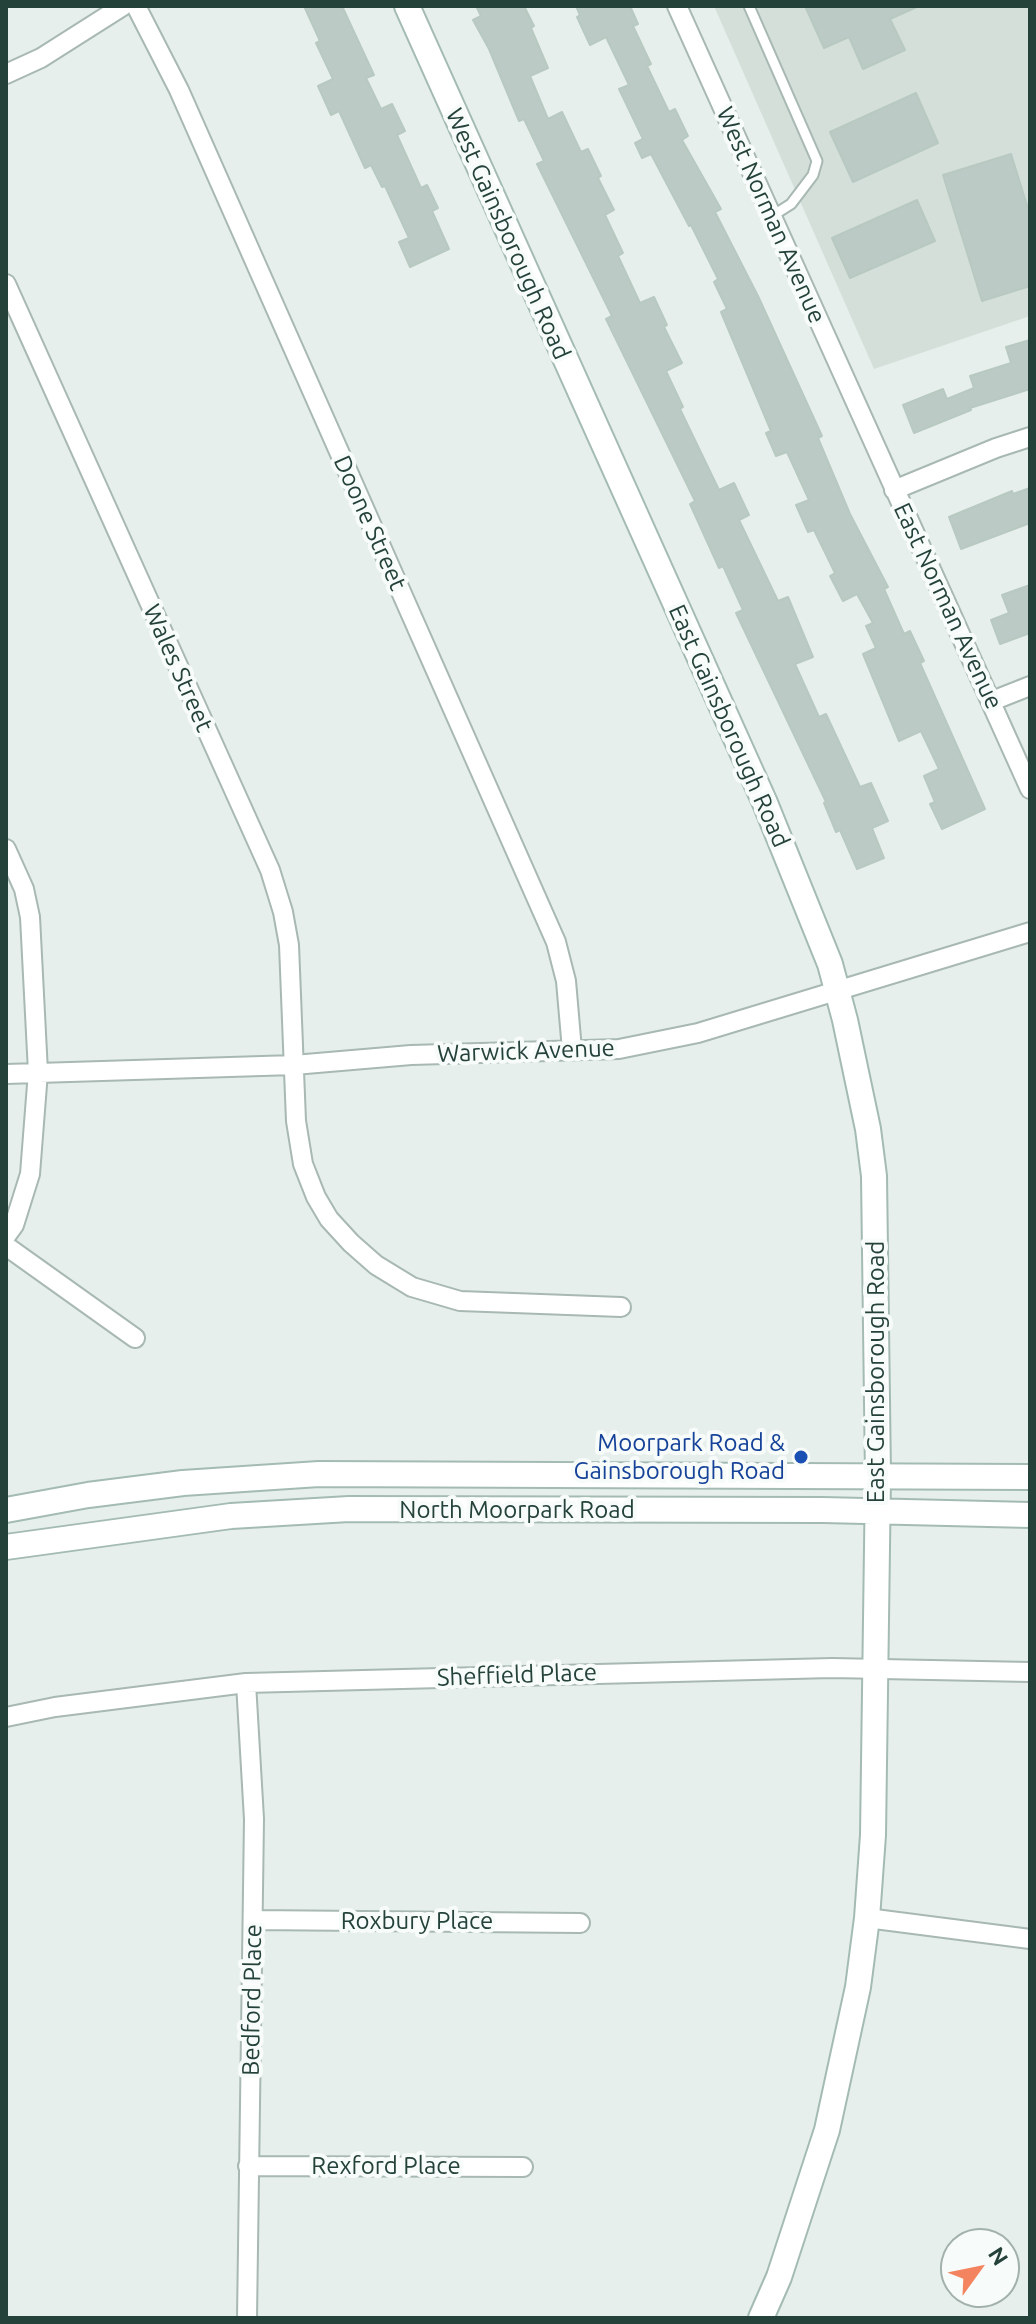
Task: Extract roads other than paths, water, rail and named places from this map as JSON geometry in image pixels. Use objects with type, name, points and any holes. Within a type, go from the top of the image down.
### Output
[{"type":"street","points":[[6,74],[41,58],[123,6]]},
{"type":"street","name":"Doone Street","points":[[136,6],[179,90],[556,942],[566,981],[572,1050]]},
{"type":"street","name":"West Gainsborough Road","points":[[407,6],[610,462]]},
{"type":"street","name":"West Norman Avenue","points":[[677,6],[865,424]]},
{"type":"street","name":"Wales Street","points":[[6,284],[270,870],[289,945],[296,1121],[303,1164],[329,1219],[376,1265],[412,1287],[460,1301],[621,1307]]},
{"type":"street","name":"East Norman Avenue","points":[[865,424],[1030,789]]},
{"type":"street","points":[[894,490],[1030,437]]},
{"type":"street","name":"East Gainsborough Road","points":[[610,462],[765,803],[830,964],[859,1082],[874,1176],[878,1476],[873,1835],[867,1918],[858,1987],[827,2130],[800,2218],[761,2318]]},
{"type":"street","points":[[992,701],[1030,686]]},
{"type":"street","points":[[6,849],[24,889],[30,917],[38,1072],[30,1174],[14,1225],[6,1236]]},
{"type":"street","name":"Warwick Avenue","points":[[6,1074],[294,1065],[411,1055],[619,1049],[698,1033],[1030,932]]},
{"type":"street","points":[[6,1246],[135,1338]]},
{"type":"street","name":"North Moorpark Road","points":[[6,1510],[88,1495],[183,1483],[319,1474],[1030,1477]]},
{"type":"street","name":"North Moorpark Road","points":[[6,1547],[231,1516],[349,1509],[1030,1515]]},
{"type":"street","name":"Sheffield Place","points":[[6,1717],[69,1705],[246,1683],[566,1673],[874,1669],[1030,1672]]},
{"type":"street","name":"Bedford Place","points":[[246,1683],[254,1819],[247,2318]]},
{"type":"street","points":[[867,1918],[1030,1939]]},
{"type":"street","name":"Roxbury Place","points":[[254,1920],[580,1923]]},
{"type":"street","name":"Rexford Place","points":[[248,2166],[523,2167]]},
{"type":"lane","points":[[749,6],[817,161],[813,175],[791,204],[772,216]]},
{"type":"place","name":"Moorpark Road & Gainsborough Road","points":[[801,1457]]}]
